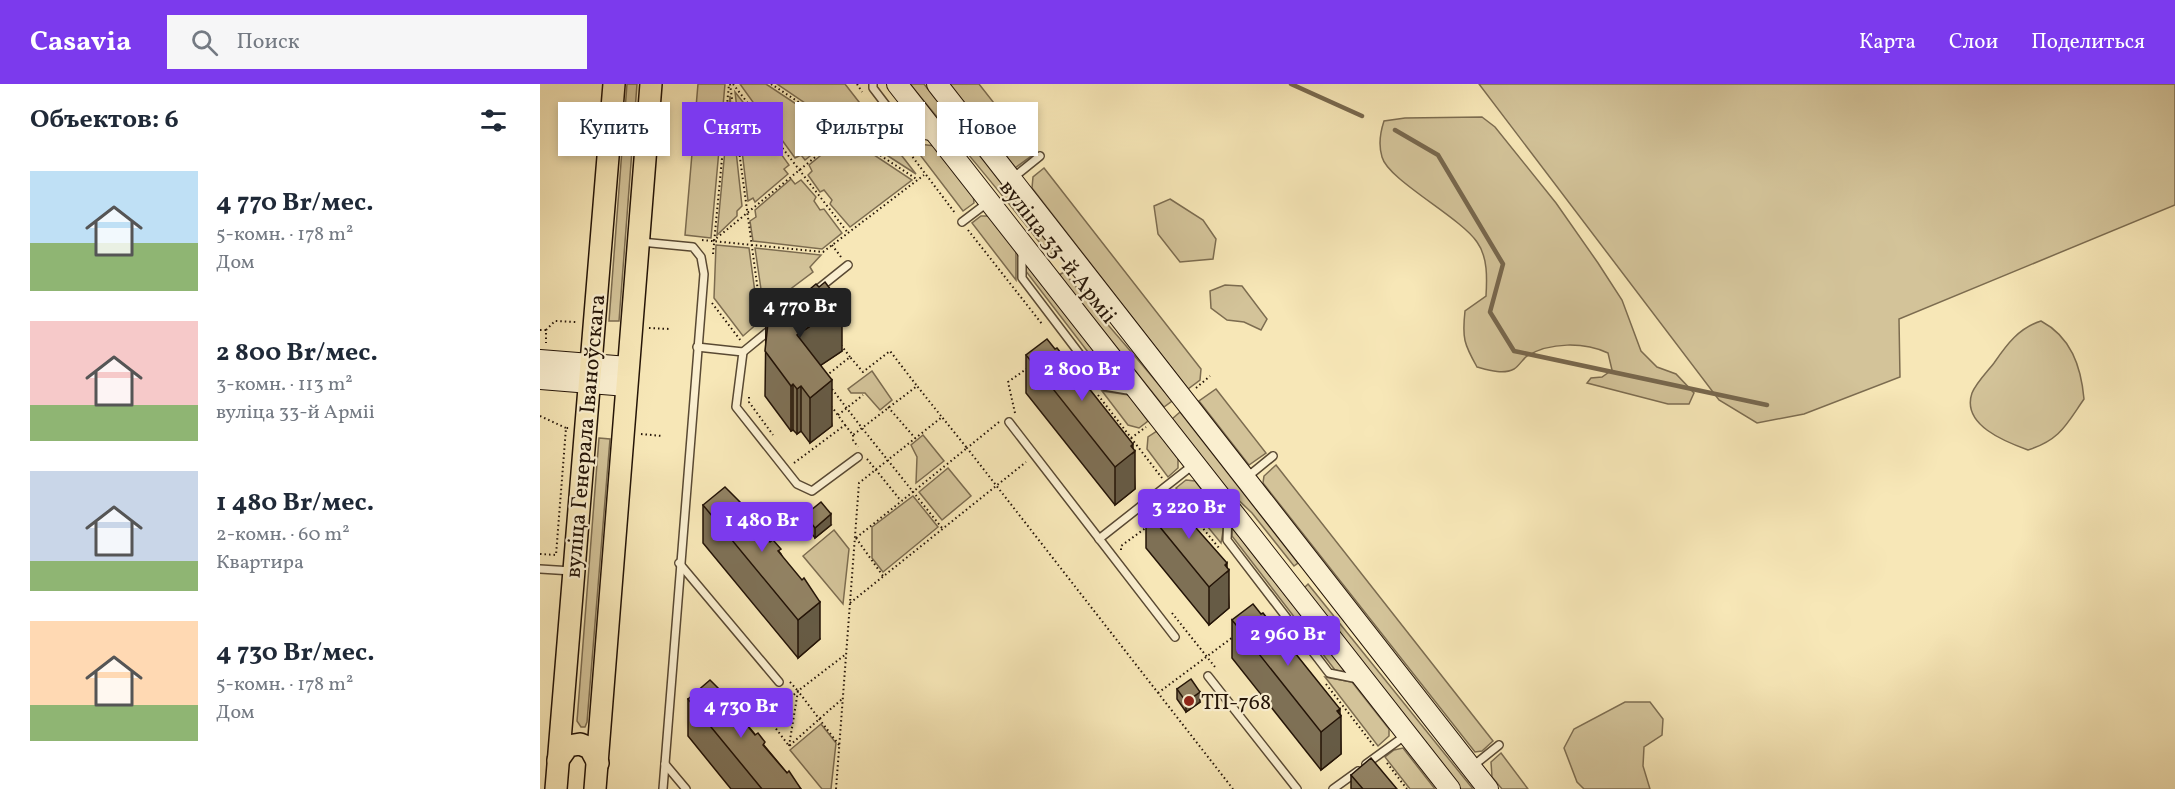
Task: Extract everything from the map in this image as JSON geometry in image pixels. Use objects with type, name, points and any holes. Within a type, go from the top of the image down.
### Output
[{"type":"main road","name":"вуліца Генерала Іваноўскага","points":[[556,789],[572,572],[614,84]]},
{"type":"main road","name":"вуліца Генерала Іваноўскага","points":[[596,789],[651,84]]},
{"type":"main road","points":[[561,719],[570,732],[581,735],[593,732],[601,722]]},
{"type":"main road","points":[[558,760],[568,746],[580,744],[590,748],[598,763]]},
{"type":"street","name":"вуліца 33-й Арміі","points":[[897,84],[937,135]]},
{"type":"street","name":"вуліца 33-й Арміі","points":[[937,84],[1488,789]]},
{"type":"street","name":"вуліца 33-й Арміі","points":[[953,156],[1035,257],[1450,789]]},
{"type":"street","points":[[1035,257],[1044,262],[1054,259],[1060,250],[1058,241]]},
{"type":"street","points":[[1056,285],[1054,275],[1059,266],[1070,263],[1079,268]]},
{"type":"street","points":[[543,354],[589,373]]},
{"type":"street","points":[[540,380],[589,373],[627,377]]},
{"type":"street","points":[[1279,570],[1289,574],[1299,571],[1304,563],[1303,554]]},
{"type":"street","points":[[1301,597],[1299,588],[1304,579],[1314,576],[1324,581]]},
{"type":"lane","points":[[873,84],[873,88],[905,130],[937,138]]},
{"type":"lane","points":[[1012,179],[1040,156]]},
{"type":"lane","points":[[962,222],[989,201]]},
{"type":"lane","points":[[639,242],[693,247],[701,257],[704,274],[679,563],[663,789]]},
{"type":"lane","points":[[1022,242],[1022,278],[1104,386],[1140,392]]},
{"type":"lane","points":[[815,292],[848,265]]},
{"type":"lane","points":[[779,322],[742,352],[736,407],[797,484],[812,491],[861,456]]},
{"type":"lane","points":[[698,347],[742,352]]},
{"type":"lane","points":[[1007,420],[1175,637]]},
{"type":"lane","points":[[1246,477],[1273,456]]},
{"type":"lane","points":[[1099,538],[1195,464]]},
{"type":"lane","points":[[1228,506],[1227,540],[1329,673],[1366,681]]},
{"type":"lane","points":[[679,563],[779,682]]},
{"type":"lane","points":[[540,569],[572,572]]},
{"type":"lane","points":[[1209,676],[1297,789]]},
{"type":"lane","points":[[1333,789],[1408,734]]},
{"type":"lane","points":[[1471,767],[1499,745]]},
{"type":"lane","points":[[665,764],[686,789]]},
{"type":"path","points":[[731,84],[848,233]]},
{"type":"path","points":[[731,84],[763,327]]},
{"type":"path","points":[[712,265],[731,84]]},
{"type":"path","points":[[771,84],[798,102]]},
{"type":"path","points":[[856,84],[870,102]]},
{"type":"path","points":[[713,241],[814,156]]},
{"type":"path","points":[[881,156],[918,180]]},
{"type":"path","points":[[911,156],[1045,327]]},
{"type":"path","points":[[694,240],[823,252],[925,174]]},
{"type":"path","points":[[832,245],[848,265]]},
{"type":"path","points":[[710,310],[710,300],[741,341]]},
{"type":"path","points":[[543,354],[546,330],[555,321],[579,323]]},
{"type":"path","points":[[645,328],[670,329]]},
{"type":"path","points":[[540,330],[546,330]]},
{"type":"path","points":[[837,338],[862,372],[890,351],[1233,789]]},
{"type":"path","points":[[731,341],[748,340]]},
{"type":"path","points":[[823,378],[850,357]]},
{"type":"path","points":[[1019,419],[1013,411],[1008,382],[1033,363]]},
{"type":"path","points":[[1191,391],[1210,376]]},
{"type":"path","points":[[829,386],[942,528]]},
{"type":"path","points":[[853,435],[917,386]]},
{"type":"path","points":[[749,392],[749,402],[775,438]]},
{"type":"path","points":[[1095,392],[1225,556]]},
{"type":"path","points":[[838,415],[863,395]]},
{"type":"path","points":[[826,400],[853,435],[853,441],[859,448]]},
{"type":"path","points":[[888,408],[915,438]]},
{"type":"path","points":[[540,416],[571,429]]},
{"type":"path","points":[[836,789],[859,483],[942,417]]},
{"type":"path","points":[[856,538],[967,448],[1007,420]]},
{"type":"path","points":[[1131,438],[1150,424]]},
{"type":"path","points":[[789,455],[795,464],[845,425]]},
{"type":"path","points":[[540,554],[556,555],[566,428]]},
{"type":"path","points":[[638,433],[662,436]]},
{"type":"path","points":[[850,603],[1035,455]]},
{"type":"path","points":[[861,456],[876,470],[901,501]]},
{"type":"path","points":[[1121,550],[1122,546],[1155,520]]},
{"type":"path","points":[[856,538],[882,576]]},
{"type":"path","points":[[1171,612],[1221,675]]},
{"type":"path","points":[[1158,693],[1234,637]]},
{"type":"path","points":[[789,746],[768,718],[846,653]]},
{"type":"path","points":[[790,682],[839,745]]},
{"type":"path","points":[[1325,683],[1407,789]]},
{"type":"path","points":[[789,746],[798,691]]},
{"type":"path","points":[[789,746],[843,698]]},
{"type":"shaded area","points":[[627,84],[637,84],[636,102],[626,102]]},
{"type":"shaded area","points":[[698,84],[725,84],[723,102],[696,102]]},
{"type":"shaded area","points":[[740,84],[766,84],[795,103],[795,156],[799,156],[795,158],[783,142],[783,102],[753,102]]},
{"type":"shaded area","points":[[777,84],[845,84],[859,102],[804,102]]},
{"type":"shaded area","points":[[910,84],[924,84],[938,102],[937,117]]},
{"type":"shaded area","points":[[949,84],[979,84],[993,102],[963,102]]},
{"type":"shaded area","points":[[1479,84],[2175,84],[2175,205],[1899,319],[1900,377],[1804,414],[1757,423],[1719,400]]},
{"type":"shaded area","points":[[735,92],[743,102],[736,102]]},
{"type":"shaded area","points":[[1482,117],[1495,127],[1556,203],[1598,263],[1622,300],[1641,351],[1657,367],[1676,374],[1694,393],[1689,404],[1668,404],[1587,383],[1591,378],[1602,377],[1612,370],[1608,353],[1578,345],[1556,346],[1536,351],[1510,371],[1477,367],[1467,346],[1464,328],[1465,311],[1486,296],[1486,268],[1481,248],[1456,221],[1410,187],[1387,166],[1382,157],[1380,143],[1384,121],[1405,118]]},
{"type":"shaded area","points":[[925,145],[935,146],[937,156],[943,156],[973,194],[974,203],[963,211],[921,156],[925,156]]},
{"type":"shaded area","points":[[622,156],[632,156],[619,321],[609,321]]},
{"type":"shaded area","points":[[692,156],[718,156],[711,238],[685,235]]},
{"type":"shaded area","points":[[724,156],[737,156],[742,206],[737,211],[737,216],[717,235]]},
{"type":"shaded area","points":[[743,156],[783,156],[789,165],[784,169],[788,174],[755,202],[753,198],[748,201]]},
{"type":"shaded area","points":[[820,156],[876,156],[912,180],[850,227],[830,204],[832,200],[824,190],[820,192],[808,175],[812,171],[809,165]]},
{"type":"shaded area","points":[[888,156],[902,156],[916,174]]},
{"type":"shaded area","points":[[970,156],[980,156],[1054,251],[1049,255]]},
{"type":"shaded area","points":[[1006,156],[1031,156],[1015,168]]},
{"type":"shaded area","points":[[1044,168],[1201,369],[1200,380],[1188,389],[1032,188],[1033,177]]},
{"type":"shaded area","points":[[791,179],[795,184],[801,180],[816,197],[814,201],[820,210],[824,209],[842,233],[822,249],[753,241],[750,221],[756,217],[755,210]]},
{"type":"shaded area","points":[[1170,199],[1203,220],[1216,239],[1213,259],[1180,262],[1158,234],[1154,206]]},
{"type":"shaded area","points":[[981,216],[989,216],[1016,250],[1016,280],[972,223]]},
{"type":"shaded area","points":[[716,245],[749,248],[759,322],[743,336],[714,298]]},
{"type":"shaded area","points":[[755,248],[821,255],[810,267],[813,272],[773,302],[768,298],[763,303]]},
{"type":"shaded area","points":[[1024,262],[1121,384],[1111,382],[1025,270]]},
{"type":"shaded area","points":[[1064,272],[1172,401],[1164,407],[1059,275]]},
{"type":"shaded area","points":[[1225,285],[1242,286],[1267,319],[1261,330],[1244,322],[1227,320],[1211,308],[1210,291]]},
{"type":"shaded area","points":[[2041,321],[2060,335],[2073,354],[2080,375],[2084,399],[2067,424],[2055,436],[2028,450],[1998,437],[1979,423],[1970,404],[1976,385],[2009,343],[2020,332]]},
{"type":"shaded area","points":[[872,371],[892,400],[880,410],[865,393],[851,393],[848,389]]},
{"type":"shaded area","points":[[1216,389],[1266,453],[1249,465],[1199,401]]},
{"type":"shaded area","points":[[1102,391],[1129,395],[1148,421],[1139,428],[1128,425]]},
{"type":"shaded area","points":[[1180,412],[1298,563],[1294,566],[1252,513],[1225,487],[1172,419]]},
{"type":"shaded area","points":[[1157,431],[1178,458],[1178,468],[1168,477],[1147,449],[1148,437]]},
{"type":"shaded area","points":[[923,435],[944,461],[916,483],[917,457],[911,445]]},
{"type":"shaded area","points":[[599,438],[610,439],[587,722],[585,727],[581,727],[577,721]]},
{"type":"shaded area","points":[[1276,465],[1493,741],[1482,751],[1475,752],[1263,483],[1264,476]]},
{"type":"shaded area","points":[[948,468],[971,496],[942,520],[919,492]]},
{"type":"shaded area","points":[[1186,480],[1195,481],[1225,519],[1221,543],[1176,488]]},
{"type":"shaded area","points":[[913,496],[938,527],[883,572],[872,558],[872,527]]},
{"type":"shaded area","points":[[1232,527],[1345,672],[1335,670],[1232,536]]},
{"type":"shaded area","points":[[834,530],[849,549],[843,604],[803,556]]},
{"type":"shaded area","points":[[1308,584],[1473,789],[1461,789],[1304,588]]},
{"type":"shaded area","points":[[1325,677],[1352,682],[1389,729],[1389,736],[1378,746]]},
{"type":"shaded area","points":[[1625,702],[1650,702],[1663,719],[1662,735],[1644,747],[1643,766],[1650,789],[1584,789],[1577,782],[1564,748],[1574,729]]},
{"type":"shaded area","points":[[821,724],[836,743],[831,789],[822,789],[790,750]]},
{"type":"shaded area","points":[[1403,748],[1435,789],[1410,789],[1385,757],[1394,750]]},
{"type":"shaded area","points":[[1501,753],[1528,789],[1502,789],[1492,777],[1491,762]]},
{"type":"building","points":[[825,282],[842,305],[797,335],[832,380],[810,398],[801,386],[797,389],[793,384],[791,386],[765,351],[768,323],[766,319],[785,307],[786,309],[816,284],[819,287]]},
{"type":"building","points":[[1047,339],[1055,349],[1057,348],[1133,444],[1131,446],[1135,451],[1115,467],[1026,355]]},
{"type":"building","points":[[725,487],[749,511],[747,513],[770,542],[773,540],[781,549],[778,551],[802,580],[804,578],[820,602],[798,620],[703,505]]},
{"type":"building","points":[[1166,494],[1227,563],[1225,565],[1229,570],[1209,587],[1146,510]]},
{"type":"building","points":[[821,502],[831,514],[815,528],[805,515]]},
{"type":"building","points":[[1253,604],[1261,614],[1263,613],[1340,709],[1337,711],[1341,716],[1321,732],[1232,620]]},
{"type":"building","points":[[1191,679],[1200,692],[1186,702],[1177,689]]},
{"type":"building","points":[[710,680],[734,704],[731,706],[755,735],[758,733],[765,742],[763,745],[787,773],[789,771],[801,789],[762,789],[688,699]]},
{"type":"building","points":[[1371,758],[1397,789],[1363,789],[1351,775]]},
{"type":"waterway","points":[[1291,84],[1362,116]]},
{"type":"waterway","points":[[1395,130],[1438,155],[1503,264],[1490,312],[1514,351],[1767,405]]},
{"type":"place","name":"ТП-768","points":[[1189,701]]}]
